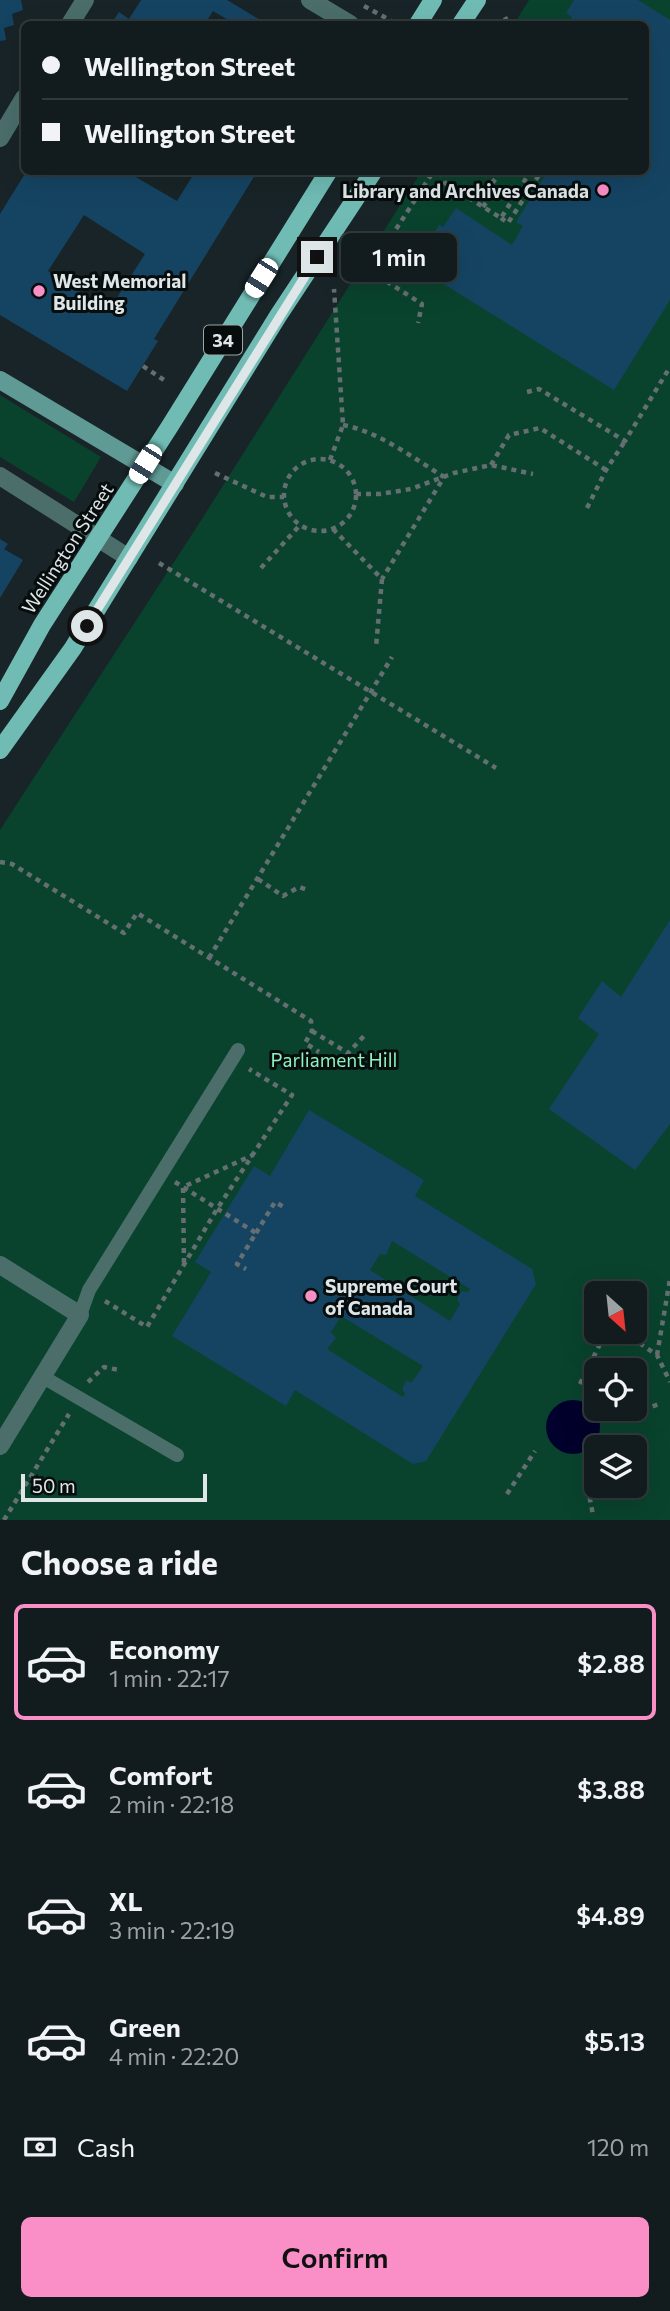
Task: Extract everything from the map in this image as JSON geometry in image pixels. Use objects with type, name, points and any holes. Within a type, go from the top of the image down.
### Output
[{"type":"main road","points":[[420,21],[433,0]]},
{"type":"main road","points":[[463,21],[477,0]]},
{"type":"main road","name":"Wellington Street","points":[[0,701],[42,625],[326,175]]},
{"type":"main road","name":"34","points":[[0,750],[73,648],[278,316],[371,175]]},
{"type":"main road","points":[[0,380],[175,484]]},
{"type":"street","points":[[72,21],[85,0]]},
{"type":"street","points":[[310,0],[345,21]]},
{"type":"street","points":[[0,138],[21,103]]},
{"type":"street","points":[[0,476],[130,558]]},
{"type":"street","points":[[0,1265],[80,1314],[0,1446]]},
{"type":"lane","points":[[80,1314],[89,1290],[237,1050]]},
{"type":"lane","points":[[43,1377],[177,1455]]},
{"type":"path","points":[[354,0],[392,21]]},
{"type":"path","points":[[505,17],[507,21]]},
{"type":"path","points":[[369,271],[431,175]]},
{"type":"path","points":[[441,175],[445,183],[508,223],[539,175]]},
{"type":"path","points":[[483,208],[498,185],[487,175]]},
{"type":"path","points":[[501,218],[528,175]]},
{"type":"path","points":[[353,260],[422,304],[418,323]]},
{"type":"path","points":[[330,460],[343,425],[334,289]]},
{"type":"path","points":[[143,366],[164,380]]},
{"type":"path","points":[[587,508],[606,470],[670,367]]},
{"type":"path","points":[[527,392],[539,389],[625,441]]},
{"type":"path","points":[[343,425],[376,436],[444,477]]},
{"type":"path","points":[[491,465],[509,435],[540,428],[606,470]]},
{"type":"path","points":[[330,460],[349,472],[356,494],[351,515],[333,529],[310,530],[292,518],[284,497],[285,485],[298,467],[307,461],[330,460]]},
{"type":"path","points":[[356,494],[380,494],[411,489],[491,465],[533,474]]},
{"type":"path","points":[[215,473],[267,497],[284,497]]},
{"type":"path","points":[[376,647],[382,579],[444,477]]},
{"type":"path","points":[[261,568],[300,525]]},
{"type":"path","points":[[333,529],[382,579]]},
{"type":"path","points":[[159,563],[496,768]]},
{"type":"path","points":[[209,958],[392,657]]},
{"type":"path","points":[[0,862],[12,864],[124,933],[137,913],[311,1021],[312,1031],[305,1043],[319,1052]]},
{"type":"path","points":[[258,879],[283,896],[299,887],[308,890]]},
{"type":"path","points":[[312,1031],[348,1053],[365,1036]]},
{"type":"path","points":[[101,1298],[146,1327],[217,1209],[292,1095],[245,1067]]},
{"type":"path","points":[[183,1187],[254,1154]]},
{"type":"path","points":[[161,1172],[256,1233]]},
{"type":"path","points":[[183,1187],[184,1264]]},
{"type":"path","points":[[246,1269],[237,1264],[275,1202],[285,1207]]},
{"type":"path","points":[[657,1355],[670,1279]]},
{"type":"path","points":[[580,1384],[600,1344]]},
{"type":"path","points":[[641,1344],[657,1355],[670,1382]]},
{"type":"path","points":[[4,1520],[92,1377],[104,1367],[119,1370]]},
{"type":"path","points":[[647,1408],[662,1403]]},
{"type":"path","points":[[506,1493],[535,1451]]},
{"type":"path","points":[[647,1474],[651,1477]]},
{"type":"path","points":[[590,1498],[593,1515]]},
{"type":"green space","name":"Parliament Hill","points":[[529,0],[670,0],[670,1520],[0,1520],[0,830],[200,522],[419,175],[649,175],[649,21],[516,21]]},
{"type":"green space","points":[[0,395],[101,457],[74,502],[0,457]]},
{"type":"shaded area","points":[[563,1402],[583,1402],[584,1421],[599,1421],[598,1435],[584,1435],[583,1452],[563,1452],[554,1446],[548,1437],[548,1417],[554,1408]]},
{"type":"building","points":[[0,0],[21,0],[23,10],[12,14],[14,25],[4,28],[6,40],[0,41]]},
{"type":"building","points":[[141,0],[227,0],[262,21],[230,21],[213,11],[207,21],[113,21],[119,12],[129,19]]},
{"type":"building","name":"Library and Archives Canada","points":[[574,0],[638,0],[670,20],[670,300],[614,390],[418,268],[439,225],[443,227],[456,208],[512,245],[523,226],[516,222],[545,175],[649,175],[649,21],[569,21],[572,17],[566,13]]},
{"type":"building","name":"West Memorial Building","points":[[24,175],[132,175],[177,201],[193,175],[255,175],[154,339],[158,341],[127,391],[0,315],[0,214]],"holes":[[[84,215],[145,254],[109,310],[48,271]]]},
{"type":"building","points":[[0,539],[8,544],[4,549],[23,560],[0,598]]},
{"type":"building","points":[[670,920],[670,1124],[635,1170],[549,1109],[599,1034],[578,1018],[602,981],[621,997]]},
{"type":"building","name":"Supreme Court of Canada","points":[[309,1110],[424,1180],[415,1196],[532,1269],[536,1284],[426,1461],[413,1464],[295,1390],[286,1406],[172,1336],[211,1272],[195,1262],[254,1166],[270,1176]],"holes":[[[392,1241],[470,1289],[468,1292],[461,1291],[457,1299],[460,1304],[450,1321],[370,1270],[380,1254],[386,1255]],[[341,1316],[423,1366],[412,1382],[406,1381],[402,1389],[405,1394],[403,1397],[327,1349],[336,1338],[331,1332]]]},
{"type":"place","name":"Library and Archives Canada","points":[[603,190]]},
{"type":"place","name":"West Memorial Building","points":[[39,291]]},
{"type":"place","name":"Supreme Court of Canada","points":[[311,1296]]},
{"type":"route","points":[[87,626],[317,257]]}]
